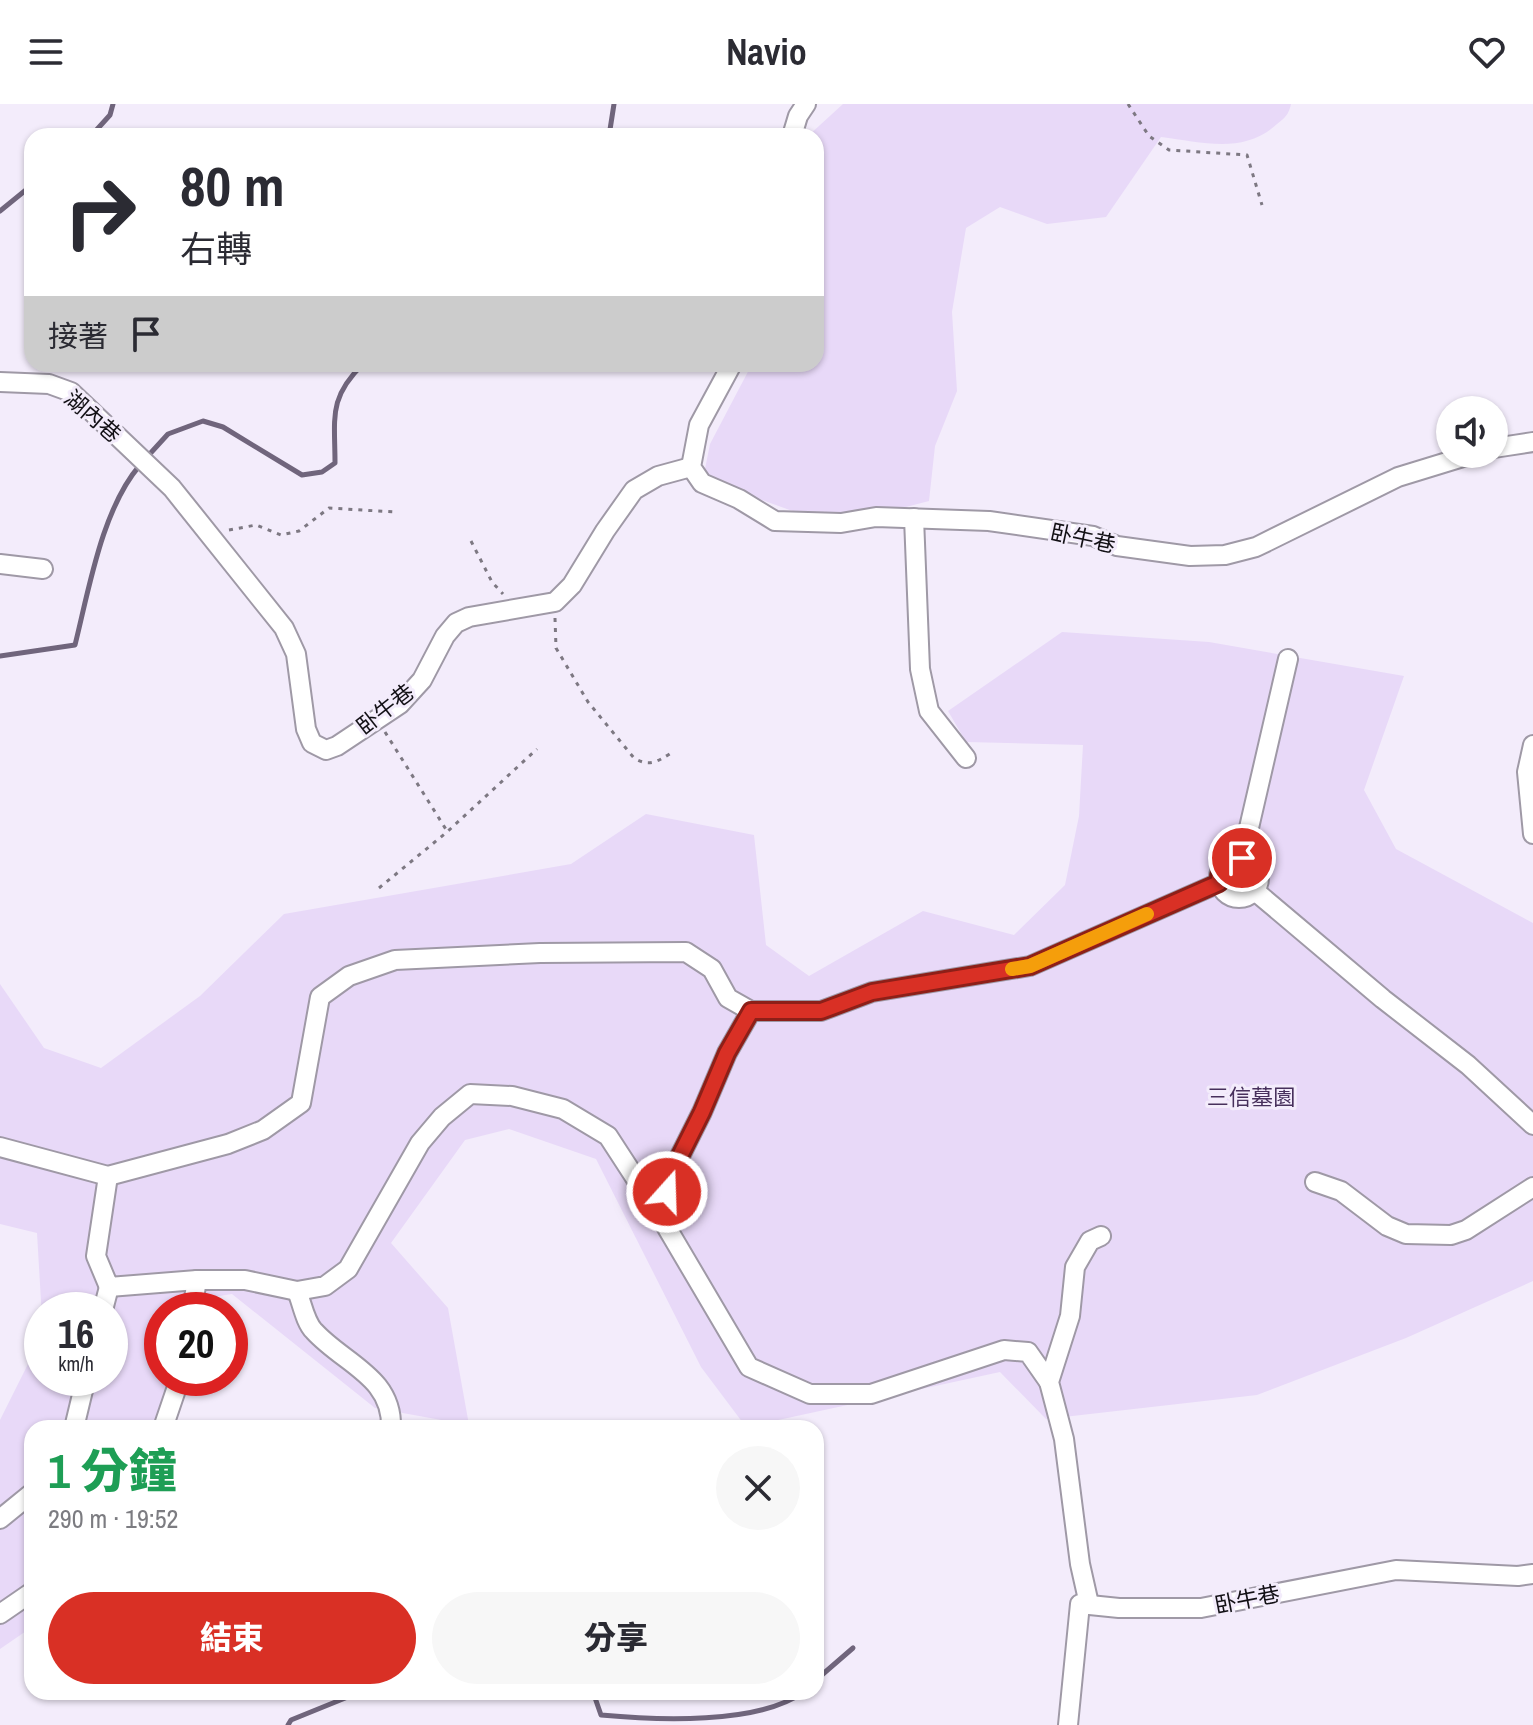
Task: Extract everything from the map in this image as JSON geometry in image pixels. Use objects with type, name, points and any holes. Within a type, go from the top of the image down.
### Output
[{"type":"street","points":[[794,128],[806,104]]},
{"type":"street","points":[[555,602],[572,585],[634,490],[658,476],[691,467],[699,425],[728,372]]},
{"type":"street","name":"湖內巷","points":[[0,382],[49,384],[71,392],[152,469]]},
{"type":"street","points":[[1508,446],[1533,442]]},
{"type":"street","name":"卧牛巷","points":[[691,467],[702,483],[739,499],[775,521],[841,523],[876,517],[989,521],[1093,536],[1117,546],[1143,551],[1190,556],[1225,555],[1273,539],[1398,477],[1436,465]]},
{"type":"street","name":"卧牛巷","points":[[152,469],[172,488],[284,628],[296,654],[306,729],[312,743],[326,750],[337,746],[400,704],[422,680],[445,636],[456,623],[469,617],[555,602]]},
{"type":"street","points":[[914,518],[920,669],[929,711],[966,758]]},
{"type":"street","points":[[0,564],[43,569]]},
{"type":"street","points":[[1242,858],[1288,659]]},
{"type":"street","points":[[1533,745],[1527,772],[1533,834]]},
{"type":"street","points":[[1242,858],[1258,870],[1255,891],[1249,896],[1234,898],[1221,889],[1219,883],[1218,876],[1229,860],[1242,858]]},
{"type":"street","points":[[0,1147],[108,1176],[228,1144],[263,1130],[301,1103],[320,997],[349,976],[395,960],[540,953],[686,952],[712,969],[728,998],[751,1011],[821,1011],[872,992],[1030,966],[1219,883]]},
{"type":"street","points":[[1255,891],[1383,999],[1468,1065],[1533,1125]]},
{"type":"street","points":[[660,1216],[674,1168],[727,1053],[751,1011]]},
{"type":"street","points":[[109,1287],[197,1280],[245,1280],[297,1291],[325,1286],[348,1269],[420,1143],[442,1117],[470,1094],[512,1096],[563,1109],[608,1136],[660,1216],[749,1367],[810,1394],[871,1394],[1004,1350],[1028,1352],[1049,1382],[1064,1439],[1080,1564],[1089,1604],[1080,1604],[1068,1725]]},
{"type":"street","points":[[108,1176],[96,1256],[109,1287],[108,1292]]},
{"type":"street","points":[[1315,1182],[1341,1191],[1387,1226],[1406,1234],[1451,1235],[1466,1230],[1533,1187]]},
{"type":"street","points":[[1049,1382],[1070,1316],[1075,1267],[1090,1241],[1101,1236]]},
{"type":"street","points":[[195,1292],[197,1280]]},
{"type":"street","points":[[297,1291],[311,1329],[382,1388],[391,1411],[391,1420]]},
{"type":"street","points":[[76,1420],[82,1396]]},
{"type":"street","points":[[166,1420],[174,1396]]},
{"type":"street","points":[[0,1519],[24,1500]]},
{"type":"street","name":"卧牛巷","points":[[1089,1604],[1119,1608],[1201,1608],[1396,1570],[1518,1576],[1533,1574]]},
{"type":"street","points":[[0,1614],[24,1598]]},
{"type":"path","points":[[1128,104],[1149,136],[1169,150],[1247,155],[1262,205]]},
{"type":"path","points":[[209,533],[256,525],[281,535],[299,531],[329,508],[395,512]]},
{"type":"path","points":[[471,541],[492,582],[516,609]]},
{"type":"path","points":[[555,602],[556,648],[588,702],[634,758],[644,764],[655,763],[671,753]]},
{"type":"path","points":[[376,719],[447,832]]},
{"type":"path","points":[[379,888],[447,832],[537,749]]},
{"type":"green space","points":[[843,104],[1291,104],[1282,120],[1251,140],[1222,144],[1161,137],[1106,217],[1047,224],[1000,207],[966,228],[952,312],[957,391],[935,446],[929,501],[875,515],[812,518],[734,490],[704,474],[710,444],[748,372],[824,372],[824,128],[817,128]]},
{"type":"green space","name":"三信墓園","points":[[1062,632],[1209,642],[1404,676],[1364,790],[1396,849],[1533,923],[1533,1281],[1406,1338],[1257,1395],[1046,1419],[1000,1372],[778,1420],[741,1420],[701,1367],[596,1159],[509,1129],[465,1140],[391,1243],[448,1308],[468,1420],[441,1420],[375,1408],[248,1307],[248,1292],[144,1292],[144,1396],[177,1396],[169,1420],[24,1420],[24,1632],[0,1649],[0,1420],[24,1372],[24,1396],[128,1396],[128,1292],[40,1292],[37,1233],[0,1224],[0,984],[44,1048],[101,1068],[200,996],[284,914],[571,864],[646,814],[754,835],[766,945],[809,976],[923,911],[1014,935],[1065,885],[1079,816],[1083,745],[966,742],[948,711]]},
{"type":"waterway","points":[[98,128],[110,115],[113,104]]},
{"type":"waterway","points":[[610,128],[614,104]]},
{"type":"waterway","points":[[0,211],[24,192]]},
{"type":"waterway","points":[[147,457],[168,434],[203,421],[223,427],[302,475],[322,472],[335,463],[336,409],[344,387],[356,372]]},
{"type":"waterway","points":[[0,656],[75,645],[106,527],[127,483],[140,465]]},
{"type":"waterway","points":[[824,1673],[853,1648]]},
{"type":"waterway","points":[[288,1725],[291,1720],[340,1700]]},
{"type":"waterway","points":[[596,1700],[601,1715],[677,1719],[734,1715],[789,1700]]},
{"type":"slow traffic","points":[[1012,969],[1030,966],[1147,914]]},
{"type":"route","points":[[667,1192],[674,1168],[727,1053],[751,1011],[821,1011],[872,992],[1030,966],[1219,883],[1218,876],[1224,864],[1242,858]]}]
